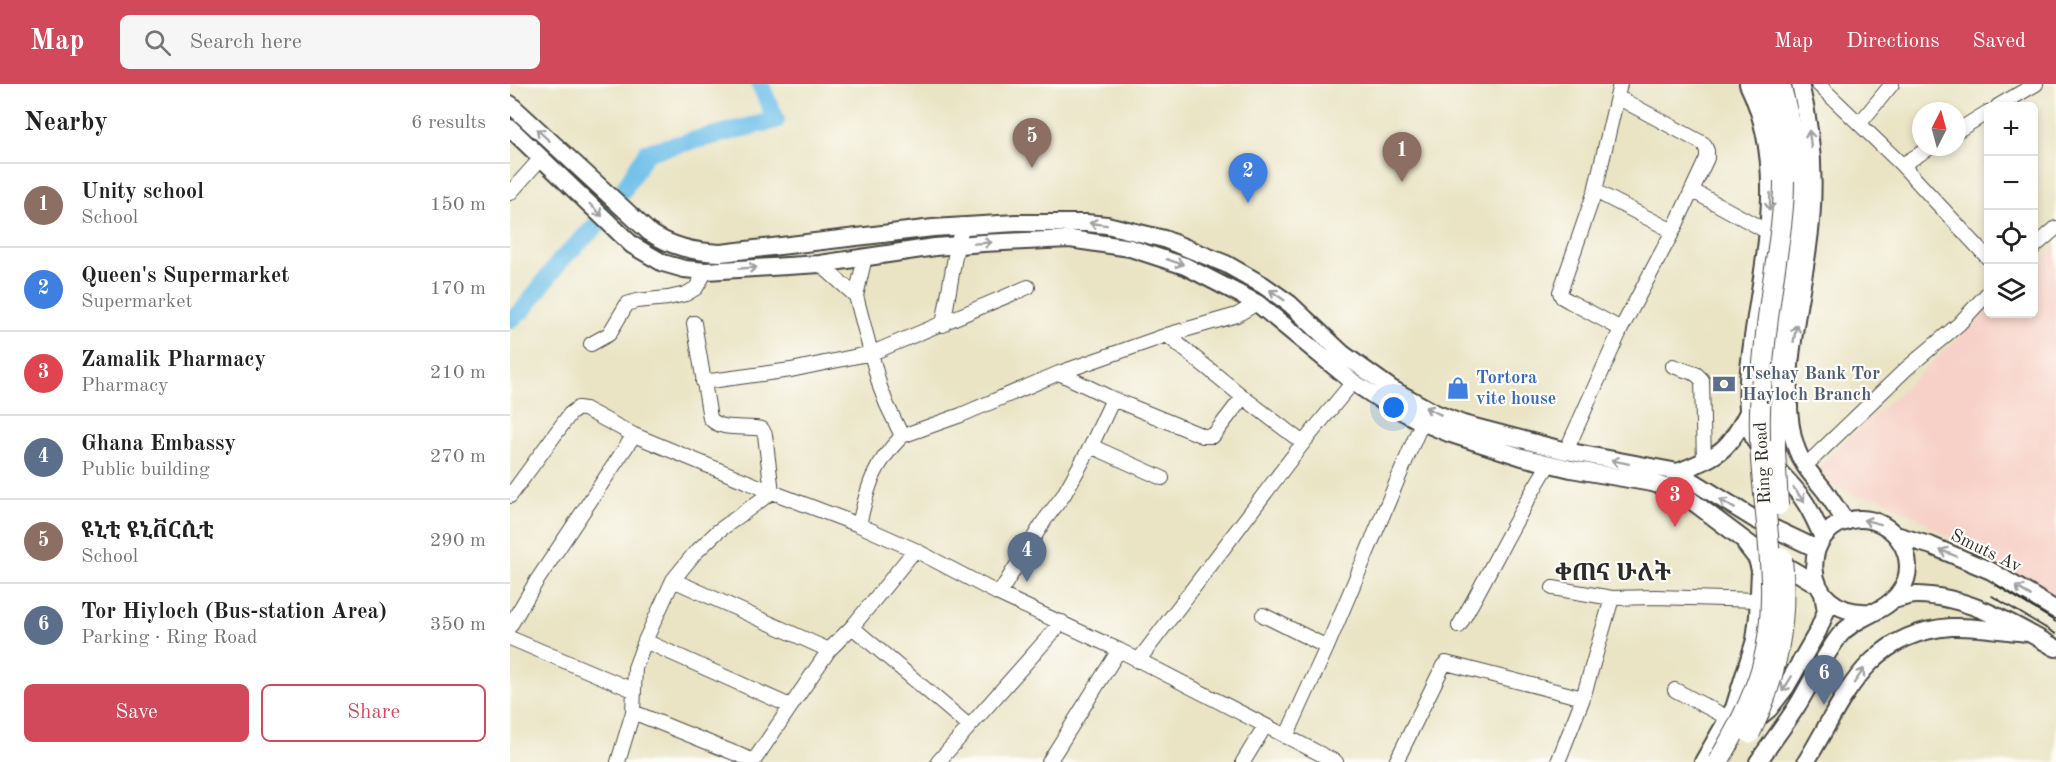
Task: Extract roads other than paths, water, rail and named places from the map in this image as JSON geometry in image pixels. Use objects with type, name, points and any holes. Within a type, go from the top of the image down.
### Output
[{"type":"highway","name":"Ring Road","points":[[1734,762],[1767,694],[1778,655],[1784,610],[1774,415],[1775,374],[1797,227],[1792,181],[1766,84]]},
{"type":"highway","name":"Ring Road","points":[[1710,759],[1739,725],[1752,696],[1762,666],[1770,615],[1770,576],[1761,463],[1760,412],[1770,303],[1796,147],[1780,84]]},
{"type":"main road","points":[[1748,84],[1767,145],[1771,187],[1768,232],[1749,364],[1747,394],[1750,427],[1754,438],[1768,459],[1800,495],[1820,543]]},
{"type":"main road","points":[[1800,84],[1814,168],[1809,245],[1791,358],[1791,425],[1797,450],[1805,466],[1846,522]]},
{"type":"main road","points":[[510,104],[649,232],[663,241],[687,250],[721,253],[963,225],[1062,222],[1107,225],[1164,239],[1226,264],[1263,285],[1290,304],[1342,354],[1392,389],[1436,413],[1549,464],[1669,488],[1684,495],[1737,536],[1820,589],[1832,603],[1844,610],[1857,613],[1871,612]]},
{"type":"main road","points":[[510,128],[632,245],[663,263],[706,270],[820,264],[957,245],[1070,239],[1130,248],[1185,266],[1257,303],[1353,382],[1382,401],[1422,422],[1500,443],[1566,451],[1678,472],[1747,515],[1820,543]]},
{"type":"main road","points":[[1678,472],[1704,462],[1730,444],[1748,411]]},
{"type":"main road","points":[[1710,759],[1769,709],[1786,687],[1818,631],[1826,611],[1814,573],[1814,561],[1820,543],[1833,528],[1846,522],[1859,519],[1885,526],[1896,535],[1904,547],[1908,561],[1907,575],[1902,589],[1894,600],[1852,624],[1841,634],[1796,707],[1758,762]]},
{"type":"main road","name":"Smuts Av","points":[[1896,535],[1932,546],[1991,571],[2056,610]]},
{"type":"main road","points":[[1710,759],[1730,719],[1755,640],[1760,570],[1757,559],[1737,536]]},
{"type":"main road","points":[[1894,600],[1916,595],[1958,601],[2004,619],[2056,648]]},
{"type":"main road","points":[[1806,762],[1859,674],[1887,647],[1932,630],[1952,627],[2029,633]]},
{"type":"street","points":[[1818,84],[1902,165],[1984,253]]},
{"type":"street","points":[[1860,123],[1892,84]]},
{"type":"street","points":[[2005,102],[2036,84]]},
{"type":"street","points":[[1566,451],[1621,329],[1673,231],[1707,158],[1704,144],[1619,90],[1595,191],[1560,292],[1569,301],[1621,329]]},
{"type":"street","points":[[1966,126],[1984,115]]},
{"type":"street","points":[[1902,165],[1916,156]]},
{"type":"street","points":[[510,193],[541,158]]},
{"type":"street","points":[[1595,191],[1673,231]]},
{"type":"street","points":[[1693,191],[1768,232]]},
{"type":"street","points":[[943,325],[957,245],[963,225]]},
{"type":"street","points":[[2038,244],[2056,228]]},
{"type":"street","points":[[865,257],[856,296],[883,396],[902,436]]},
{"type":"street","points":[[820,264],[856,296]]},
{"type":"street","points":[[591,344],[609,334],[627,304],[686,294],[696,288],[706,270]]},
{"type":"street","points":[[703,382],[790,370],[872,353],[1028,288]]},
{"type":"street","points":[[1805,466],[1984,298]]},
{"type":"street","points":[[859,525],[873,474],[884,454],[902,436],[961,415],[1059,373],[1167,335],[1237,315],[1257,303]]},
{"type":"street","points":[[694,322],[710,418],[721,426],[762,429],[765,435],[772,492]]},
{"type":"street","points":[[1167,335],[1303,443]]},
{"type":"street","points":[[1673,366],[1696,374],[1701,380],[1704,462]]},
{"type":"street","points":[[1059,373],[1113,399],[1203,436],[1213,436],[1243,397]]},
{"type":"street","points":[[1138,661],[1303,443],[1353,382]]},
{"type":"street","points":[[999,594],[1039,529],[1063,496],[1113,399]]},
{"type":"street","points":[[510,496],[574,410],[585,409],[634,435],[859,525],[915,550],[999,594],[1119,650],[1336,762]]},
{"type":"street","points":[[1286,737],[1327,647],[1422,422]]},
{"type":"street","points":[[510,626],[536,582],[634,435]]},
{"type":"street","points":[[1090,446],[1162,478]]},
{"type":"street","points":[[1459,626],[1482,588],[1533,489],[1549,464]]},
{"type":"street","points":[[618,762],[633,712],[635,668],[673,580],[694,554],[717,532],[772,492]]},
{"type":"street","points":[[633,712],[754,761],[829,650],[852,627],[915,550]]},
{"type":"street","points":[[673,580],[829,650]]},
{"type":"street","points":[[1553,588],[1612,598],[1759,600]]},
{"type":"street","points":[[1558,762],[1583,698],[1612,598]]},
{"type":"street","points":[[1263,615],[1327,647]]},
{"type":"street","points":[[938,762],[1062,622]]},
{"type":"street","points":[[852,627],[969,726]]},
{"type":"street","points":[[510,638],[633,690]]},
{"type":"street","points":[[645,641],[790,706]]},
{"type":"street","points":[[1049,762],[1119,650]]},
{"type":"street","points":[[1396,762],[1446,663],[1583,698]]},
{"type":"street","points":[[1675,690],[1730,719]]},
{"type":"street","points":[[1243,762],[1265,726]]},
{"type":"waterway","points":[[510,320],[523,310],[561,260],[609,213],[647,152],[776,120],[760,84]]},
{"type":"tram line","points":[[1996,585],[2056,622]]},
{"type":"tram line","points":[[1992,596],[2056,634]]},
{"type":"place","name":"ዩኒቲ ዩኒቨርሲቲ","points":[[1032,168]]},
{"type":"place","name":"Unity school","points":[[1402,182]]},
{"type":"place","name":"Queen's Supermarket","points":[[1248,203]]},
{"type":"place","name":"Tsehay Bank Tor Hayloch Branch","points":[[1724,384]]},
{"type":"place","name":"Tortora vite house","points":[[1458,388]]},
{"type":"place","name":"Zamalik Pharmacy","points":[[1675,527]]},
{"type":"place","name":"Ghana Embassy","points":[[1027,582]]},
{"type":"place","name":"Tor Hiyloch (Bus-station Area)","points":[[1824,705]]},
{"type":"district","name":"ቀጠና ሁለት","points":[[1613,574]]}]
